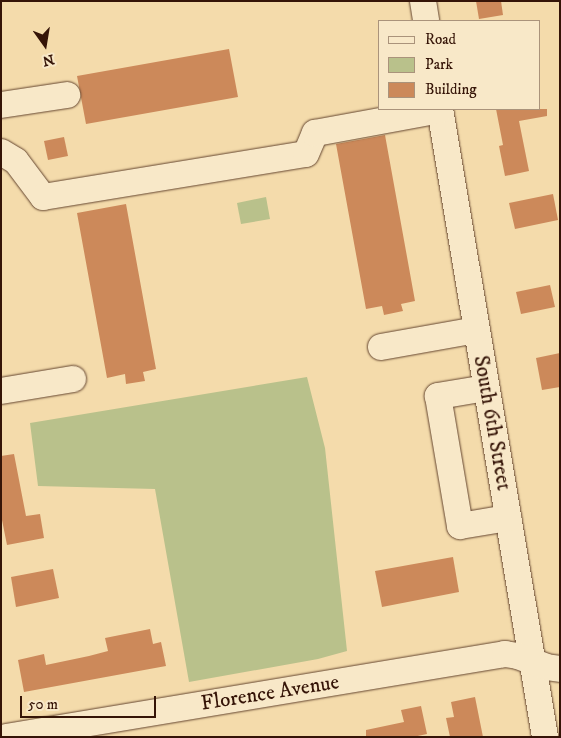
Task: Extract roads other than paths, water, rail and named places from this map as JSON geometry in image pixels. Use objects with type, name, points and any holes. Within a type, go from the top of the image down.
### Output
[{"type":"street","points":[[423,1],[426,20]]},
{"type":"street","points":[[1,105],[68,95]]},
{"type":"street","points":[[1,152],[16,161],[43,198],[306,154],[315,133],[440,110]]},
{"type":"street","name":"South 6th Street","points":[[440,110],[545,737]]},
{"type":"street","points":[[382,347],[476,330]]},
{"type":"street","points":[[1,391],[73,379]]},
{"type":"street","points":[[486,388],[438,396],[460,526],[508,518]]},
{"type":"street","name":"Florence Avenue","points":[[6,737],[505,654],[518,656],[546,667],[560,669]]}]
